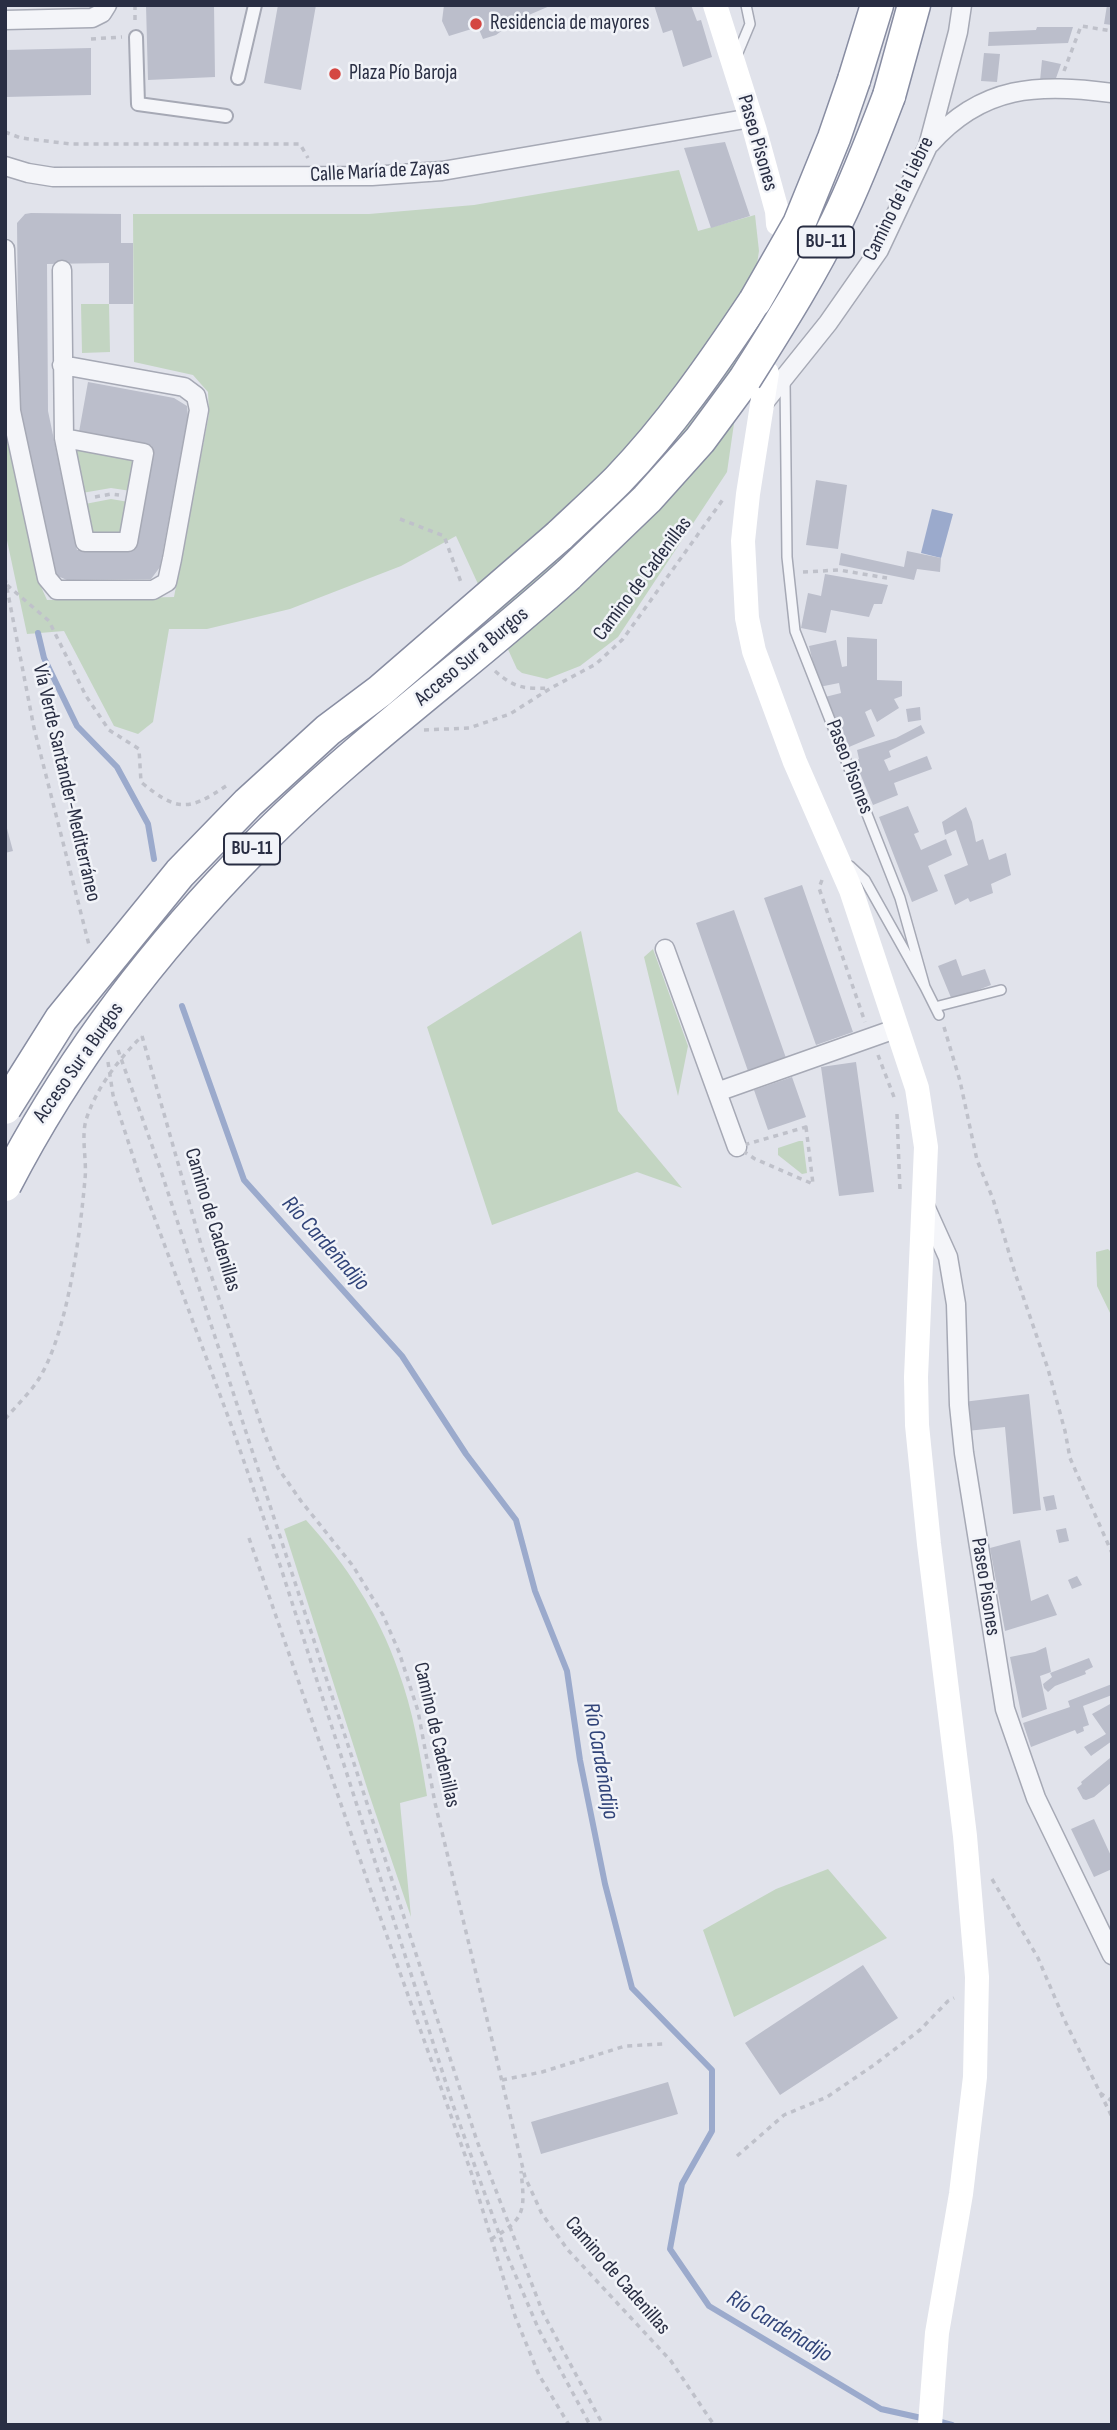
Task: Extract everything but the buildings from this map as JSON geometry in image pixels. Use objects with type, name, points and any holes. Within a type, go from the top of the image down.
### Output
[{"type":"highway","name":"Acceso Sur a Burgos","points":[[5,1108],[61,1020],[180,873],[248,803],[328,730],[380,691],[559,536],[618,480],[677,411],[755,301],[799,224],[834,138],[877,5]]},
{"type":"highway","name":"Acceso Sur a Burgos","points":[[5,1185],[33,1130],[80,1055],[155,957],[255,846],[374,739],[568,575],[647,499],[700,440],[765,383],[774,334],[837,221],[867,154],[889,96],[914,5]]},
{"type":"main road","name":"Paseo Pisones","points":[[715,5],[764,161],[778,224]]},
{"type":"main road","name":"Paseo Pisones","points":[[765,383],[743,541],[747,618],[762,678],[851,890],[898,1028],[921,1105],[926,1147],[916,1377],[917,1425],[965,1836],[977,1988],[975,2077],[961,2193],[937,2333],[930,2414]]},
{"type":"street","points":[[5,20],[92,18],[102,13],[107,5]]},
{"type":"street","points":[[238,78],[255,5]]},
{"type":"street","name":"Camino de la Liebre","points":[[765,383],[828,323],[879,250],[929,146],[958,32],[962,5]]},
{"type":"street","points":[[136,37],[138,104],[226,116]]},
{"type":"street","points":[[929,146],[944,128],[977,106],[1001,95],[1059,87],[1112,93]]},
{"type":"street","name":"Calle María de Zayas","points":[[5,166],[53,177],[372,176],[442,171],[751,118]]},
{"type":"street","points":[[5,248],[11,411],[47,579],[57,590],[153,590],[167,582],[200,410],[196,396],[184,387],[62,365]]},
{"type":"street","points":[[62,270],[64,438],[85,542],[128,542],[144,453],[64,438]]},
{"type":"street","points":[[665,949],[737,1147]]},
{"type":"street","points":[[717,1092],[898,1028]]},
{"type":"street","name":"Paseo Pisones","points":[[924,1202],[948,1257],[956,1304],[959,1405],[964,1453],[1005,1709],[1036,1798],[1112,1955]]},
{"type":"lane","points":[[733,63],[750,24],[746,5]]},
{"type":"lane","name":"Paseo Pisones","points":[[765,383],[795,631],[900,898],[925,987]]},
{"type":"lane","name":"Paseo Pisones","points":[[834,850],[865,880],[925,987]]},
{"type":"lane","points":[[925,987],[937,1011],[1001,990]]},
{"type":"path","points":[[1059,87],[1081,26],[1112,31]]},
{"type":"path","points":[[5,132],[21,138],[71,144],[300,144],[308,159]]},
{"type":"path","points":[[76,501],[111,494],[136,498]]},
{"type":"path","name":"Camino de Cadenillas","points":[[421,730],[469,728],[491,722],[510,714],[596,664],[623,639],[726,496]]},
{"type":"path","points":[[400,519],[444,536],[462,585]]},
{"type":"path","points":[[788,575],[816,570],[839,570],[887,578]]},
{"type":"path","name":"Vía Verde Santander-Mediterráneo","points":[[5,578],[34,728],[91,954]]},
{"type":"path","points":[[7,585],[49,621],[86,696],[110,730],[139,749]]},
{"type":"path","points":[[494,670],[509,683],[527,688],[551,688]]},
{"type":"path","points":[[937,1011],[960,1081],[977,1160],[997,1210],[1015,1273],[1048,1369],[1070,1458],[1112,1553]]},
{"type":"path","name":"Camino de Cadenillas","points":[[120,1057],[142,1035],[202,1248],[278,1468],[301,1502],[353,1566],[383,1615],[400,1652],[418,1711],[435,1803],[525,2177],[542,2214],[568,2250],[671,2361],[714,2425]]},
{"type":"path","points":[[116,1045],[160,1168],[477,2141],[543,2313],[603,2425]]},
{"type":"path","points":[[5,1419],[38,1381],[49,1361],[61,1325],[75,1257],[86,1178],[86,1122],[120,1057]]},
{"type":"path","points":[[108,1062],[109,1076],[142,1184],[280,1565],[453,2105],[499,2234],[539,2330],[590,2425]]},
{"type":"path","points":[[806,1127],[813,1184],[755,1159],[737,1147],[806,1127]]},
{"type":"path","points":[[249,1538],[471,2172],[515,2316],[539,2375],[569,2425]]},
{"type":"path","points":[[991,1878],[1038,1958],[1098,2092],[1112,2117]]},
{"type":"path","points":[[737,2156],[784,2115],[827,2097],[920,2030],[948,2000],[977,1988]]},
{"type":"path","points":[[502,2080],[625,2046],[664,2044]]},
{"type":"path","points":[[1098,2092],[1112,2101]]},
{"type":"path","points":[[491,2239],[519,2219],[523,2194],[520,2155]]},
{"type":"green space","points":[[679,170],[698,231],[755,215],[759,251],[727,472],[618,637],[580,666],[547,679],[522,673],[517,669],[456,536],[401,566],[290,609],[207,629],[169,629],[153,722],[138,734],[114,726],[64,631],[27,634],[5,531],[5,429],[38,580],[47,600],[174,597],[209,414],[208,392],[193,375],[134,362],[133,214],[369,214],[474,205]]},
{"type":"green space","points":[[81,304],[109,304],[110,352],[82,353]]},
{"type":"green space","points":[[74,449],[136,460],[131,491],[111,488],[82,493]]},
{"type":"green space","points":[[111,499],[129,502],[123,534],[91,534],[85,504]]},
{"type":"green space","points":[[581,931],[618,1111],[682,1188],[637,1172],[492,1225],[427,1027]]},
{"type":"green space","points":[[653,949],[688,1046],[678,1096],[644,957]]},
{"type":"green space","points":[[803,1141],[807,1173],[802,1174],[778,1155],[778,1148]]},
{"type":"green space","points":[[1108,1249],[1112,1253],[1112,1317],[1097,1286],[1096,1252]]},
{"type":"green space","points":[[306,1520],[334,1554],[371,1609],[390,1649],[408,1701],[427,1796],[400,1803],[411,1917],[284,1529]]},
{"type":"green space","points":[[828,1869],[887,1938],[734,2017],[703,1930],[776,1889]]},
{"type":"water","points":[[932,509],[953,514],[941,558],[921,553]]},
{"type":"waterway","name":"Río Cardeñadijo","points":[[38,633],[44,658],[77,726],[117,767],[148,824],[154,859]]},
{"type":"waterway","name":"Río Cardeñadijo","points":[[182,1006],[244,1180],[402,1356],[466,1454],[516,1520],[535,1591],[567,1671],[580,1760],[605,1884],[632,1988],[712,2070],[712,2131],[682,2184],[670,2249],[709,2306],[881,2409],[926,2419]]},
{"type":"waterway","name":"Río Cardeñadijo","points":[[937,2421],[952,2425]]},
{"type":"place","name":"Residencia de mayores","points":[[476,24]]},
{"type":"place","name":"Plaza Pío Baroja","points":[[335,74]]}]
